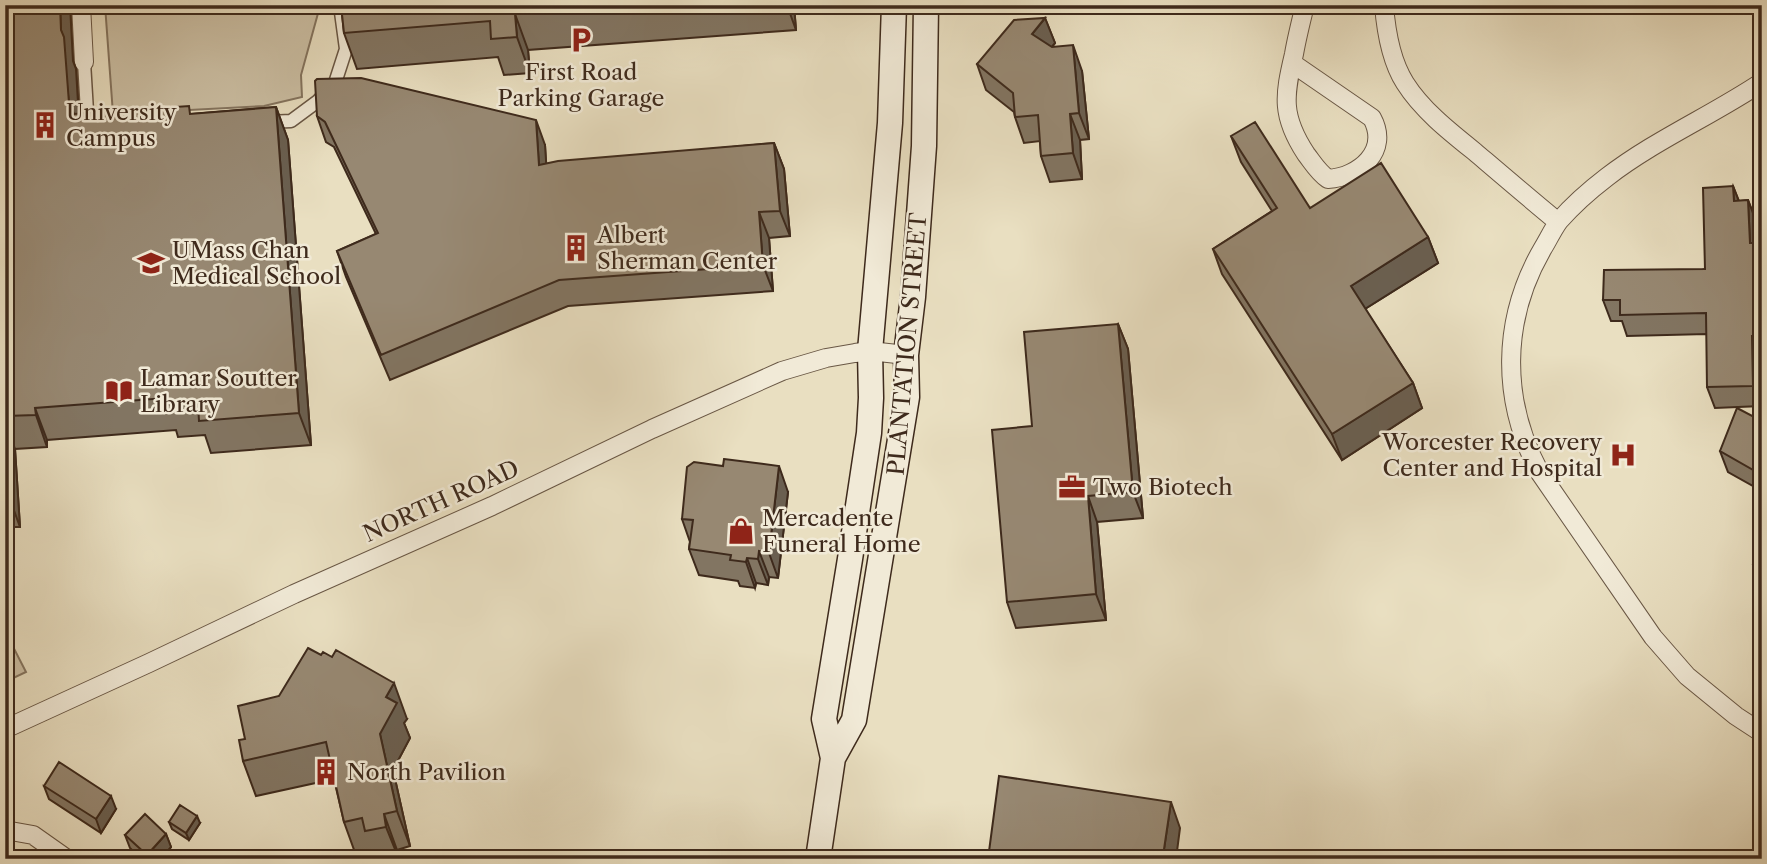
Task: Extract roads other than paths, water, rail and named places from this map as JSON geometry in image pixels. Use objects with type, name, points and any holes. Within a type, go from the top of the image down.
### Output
[{"type":"main road","name":"PLANTATION STREET","points":[[818,859],[833,758],[824,719],[869,433],[870,351],[890,123],[894,5]]},
{"type":"main road","name":"PLANTATION STREET","points":[[833,758],[855,720],[907,397],[905,355],[914,296],[925,146],[926,5]]},
{"type":"street","points":[[81,5],[89,135],[102,134]]},
{"type":"street","points":[[251,124],[291,121],[318,101],[335,83],[345,49],[340,5]]},
{"type":"street","points":[[1292,63],[1362,110],[1375,123],[1377,135],[1374,151],[1363,166],[1354,172],[1328,179],[1320,174],[1297,140],[1291,125],[1286,88],[1292,63],[1306,5]]},
{"type":"street","points":[[1384,5],[1395,62],[1419,101],[1453,134],[1558,222]]},
{"type":"street","points":[[1762,82],[1726,105],[1664,138],[1606,177],[1558,222],[1536,260],[1518,307],[1511,377],[1519,419],[1531,456],[1552,491],[1653,637],[1688,676],[1736,716],[1762,733]]},
{"type":"street","name":"NORTH ROAD","points":[[5,729],[772,376],[826,358],[870,351],[905,355]]},
{"type":"street","points":[[5,830],[33,835],[66,859]]},
{"type":"place","name":"First Road Parking Garage","points":[[581,40]]},
{"type":"place","name":"University Campus","points":[[45,125]]},
{"type":"place","name":"Albert Sherman Center","points":[[576,248]]},
{"type":"place","name":"UMass Chan Medical School","points":[[151,263]]},
{"type":"place","name":"Lamar Soutter Library","points":[[119,391]]},
{"type":"place","name":"Worcester Recovery Center and Hospital","points":[[1623,455]]},
{"type":"place","name":"Two Biotech","points":[[1072,487]]},
{"type":"place","name":"Mercadente Funeral Home","points":[[741,531]]},
{"type":"place","name":"North Pavilion","points":[[326,772]]}]
